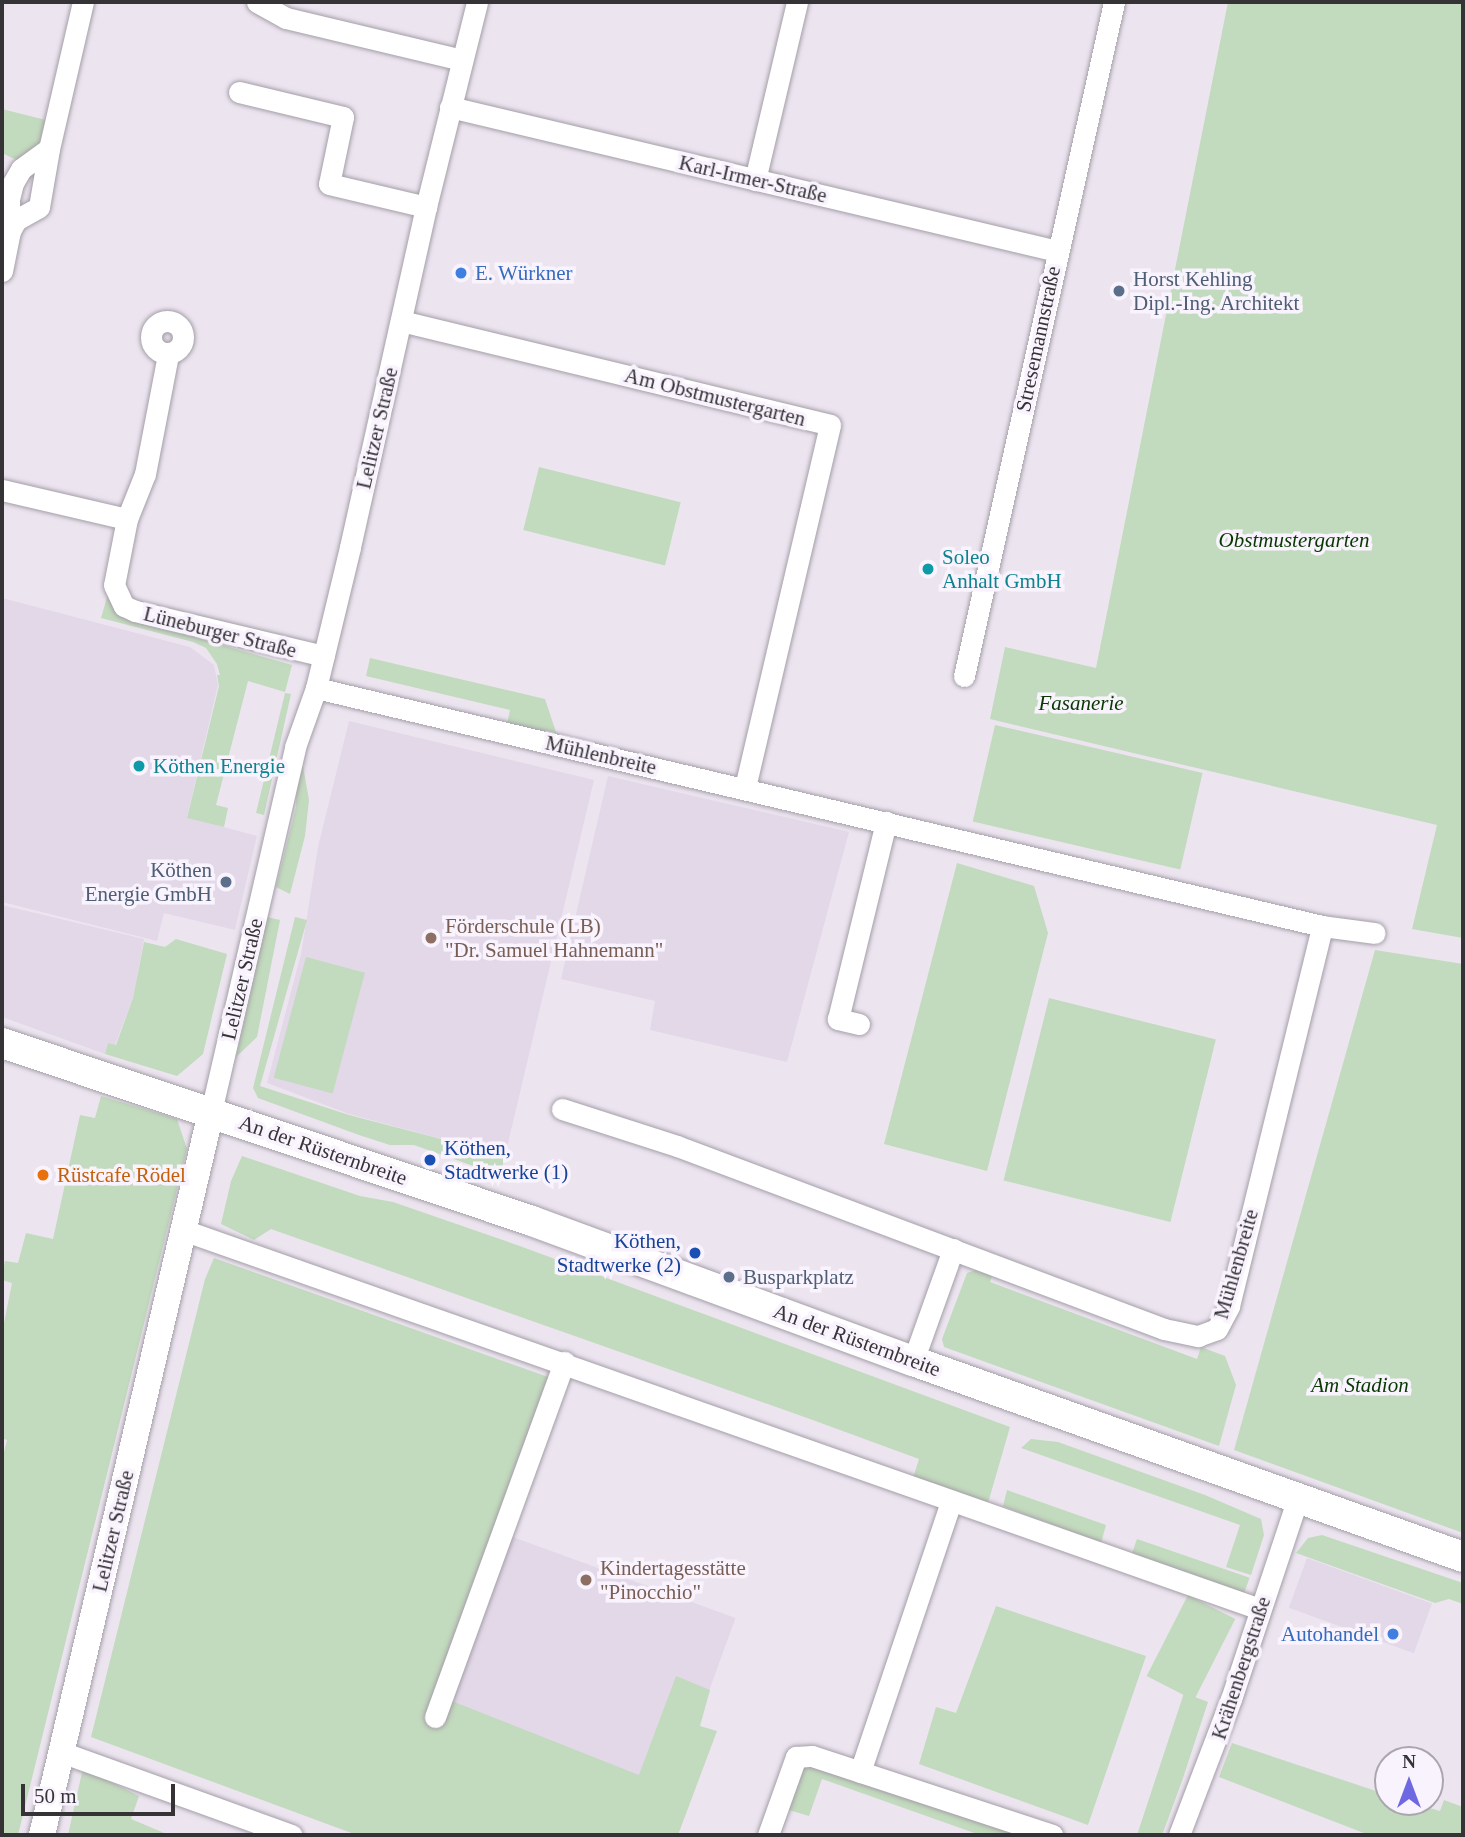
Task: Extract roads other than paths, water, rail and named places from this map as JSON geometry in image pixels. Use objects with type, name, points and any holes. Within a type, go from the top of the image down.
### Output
[{"type":"main road","name":"An der Rüsternbreite","points":[[2,1043],[532,1221],[1463,1558]]},
{"type":"street","points":[[10,231],[16,220],[40,207],[49,149],[83,2]]},
{"type":"street","points":[[257,2],[462,60]]},
{"type":"street","name":"Lelitzer Straße","points":[[42,1835],[295,747],[324,656],[426,207],[477,2]]},
{"type":"street","points":[[755,180],[797,2]]},
{"type":"street","name":"Stresemannstraße","points":[[964,676],[1114,2]]},
{"type":"street","points":[[239,92],[343,117],[329,184],[426,207]]},
{"type":"street","name":"Karl-Irmer-Straße","points":[[450,107],[1057,251]]},
{"type":"street","points":[[2,271],[10,231],[9,199],[13,183],[22,169],[49,149]]},
{"type":"street","name":"Am Obstmustergarten","points":[[401,321],[830,425],[744,788]]},
{"type":"street","name":"Lüneburger Straße","points":[[168,354],[145,474],[127,519],[114,585],[124,606],[135,611],[324,656]]},
{"type":"street","points":[[2,490],[127,519]]},
{"type":"street","name":"Mühlenbreite","points":[[316,688],[1322,926],[1375,933]]},
{"type":"street","points":[[859,1024],[838,1019],[887,822]]},
{"type":"street","name":"Mühlenbreite","points":[[562,1110],[677,1146],[1164,1329],[1198,1336],[1217,1329],[1229,1306],[1322,926]]},
{"type":"street","points":[[183,1230],[1260,1609]]},
{"type":"street","points":[[913,1361],[953,1249]]},
{"type":"street","points":[[435,1717],[564,1362]]},
{"type":"street","name":"Krähenbergstraße","points":[[1179,1835],[1227,1710],[1298,1499]]},
{"type":"street","points":[[860,1772],[951,1501]]},
{"type":"street","points":[[61,1752],[292,1835]]},
{"type":"street","points":[[768,1835],[796,1756],[812,1756],[1052,1835]]},
{"type":"place","name":"E. Würkner","points":[[461,273]]},
{"type":"place","name":"Horst Kehling Dipl.-Ing. Architekt","points":[[1119,291]]},
{"type":"place","name":"Soleo Anhalt GmbH","points":[[928,569]]},
{"type":"place","name":"Köthen Energie","points":[[139,766]]},
{"type":"place","name":"Köthen Energie GmbH","points":[[226,882]]},
{"type":"place","name":"Förderschule (LB) \"Dr. Samuel Hahnemann\"","points":[[431,938]]},
{"type":"place","name":"Köthen, Stadtwerke (1)","points":[[430,1160]]},
{"type":"place","name":"Rüstcafe Rödel","points":[[43,1175]]},
{"type":"place","name":"Köthen, Stadtwerke (2)","points":[[695,1253]]},
{"type":"place","name":"Busparkplatz","points":[[729,1277]]},
{"type":"place","name":"Kindertagesstätte \"Pinocchio\"","points":[[586,1580]]},
{"type":"place","name":"Autohandel","points":[[1393,1634]]},
{"type":"park label","name":"Obstmustergarten","points":[[1294,540]]},
{"type":"park label","name":"Fasanerie","points":[[1081,703]]},
{"type":"park label","name":"Am Stadion","points":[[1360,1385]]}]
